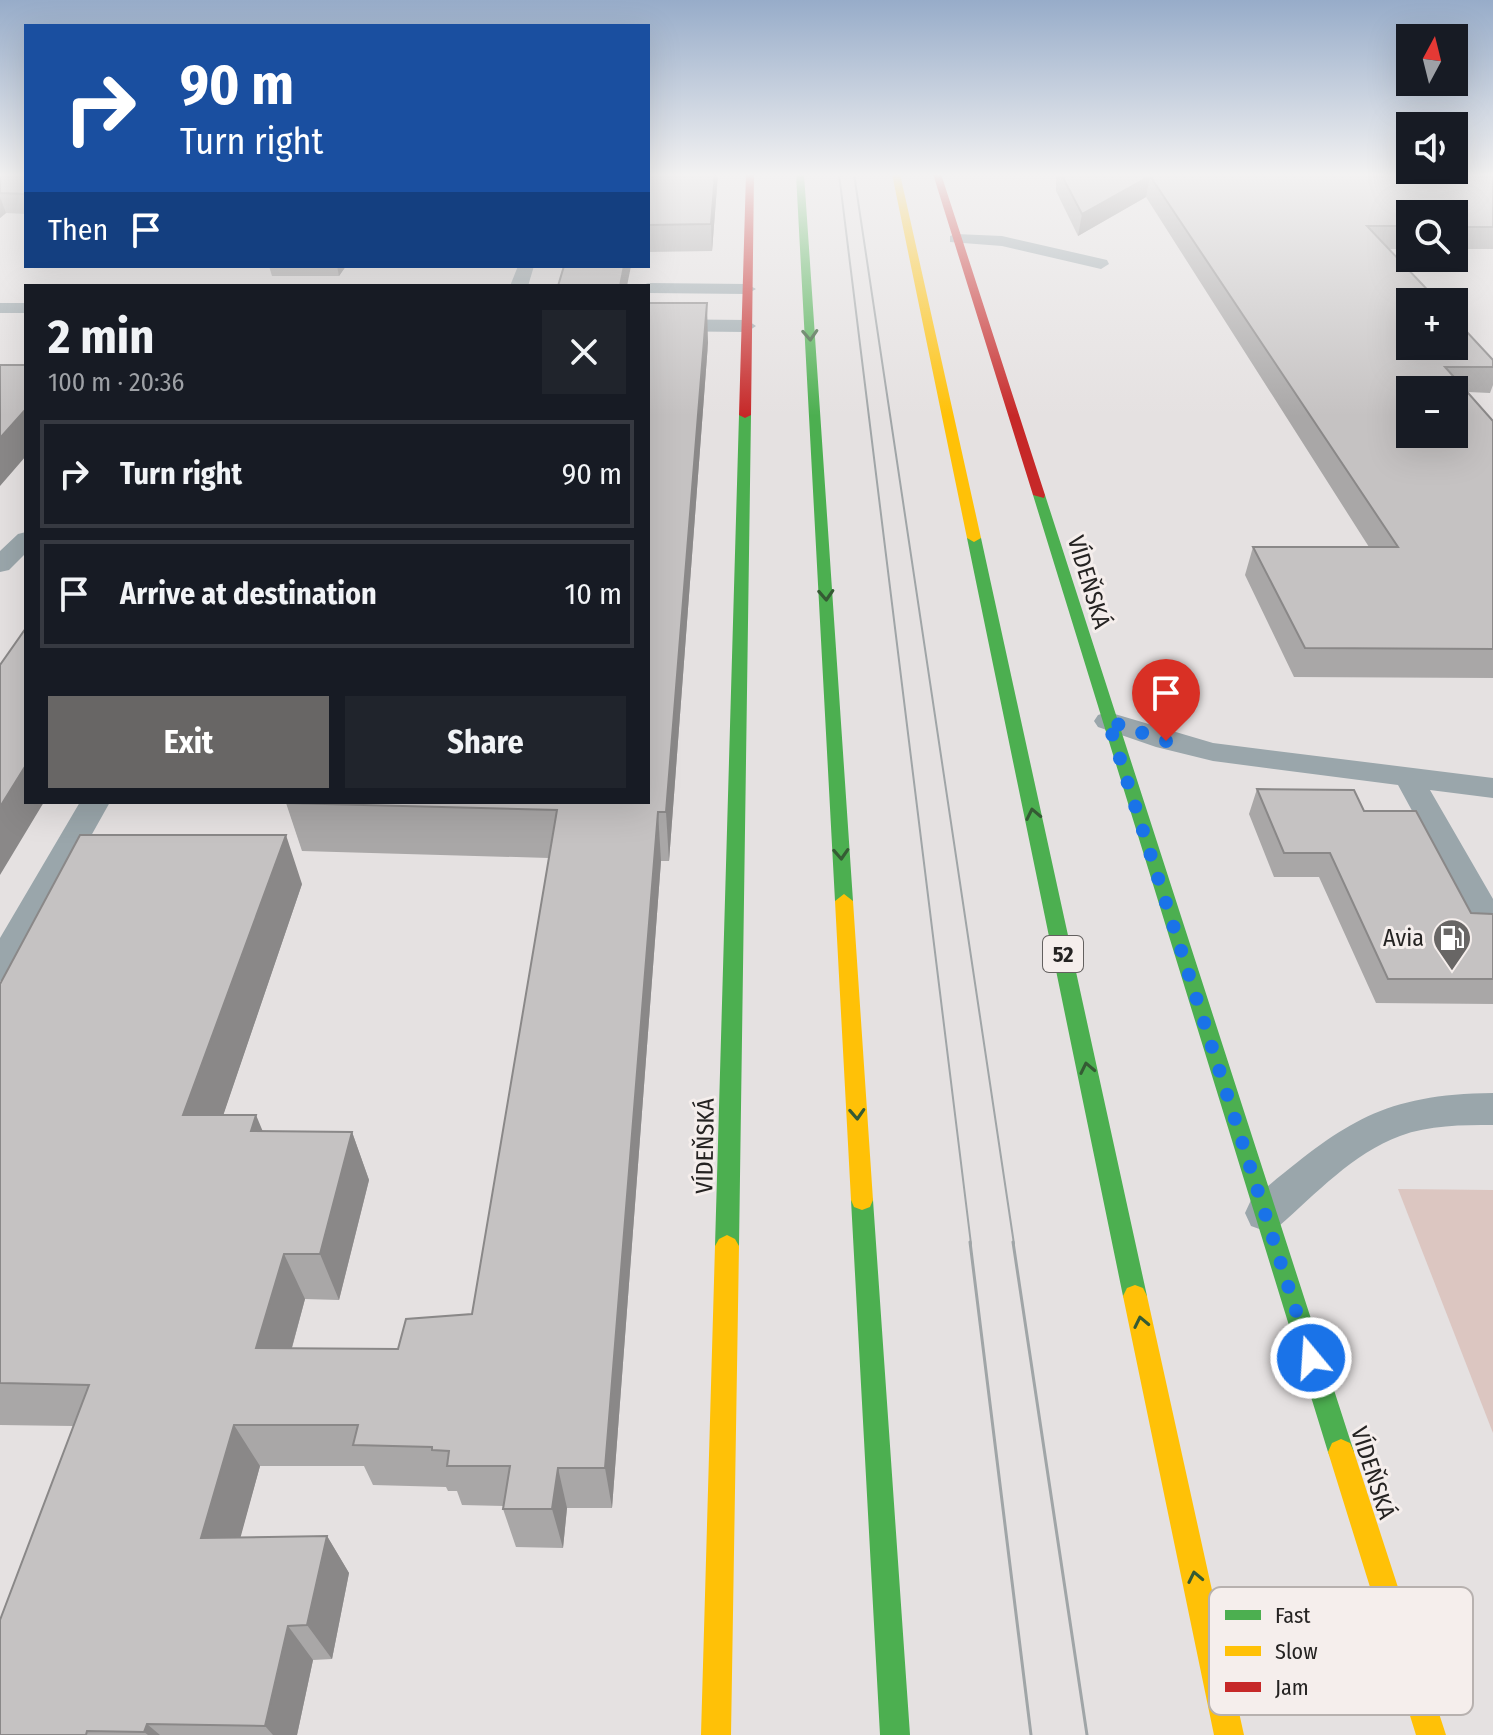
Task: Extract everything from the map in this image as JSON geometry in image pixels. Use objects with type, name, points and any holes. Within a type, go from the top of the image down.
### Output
[{"type":"main road","name":"VÍDEŇSKÁ","points":[[716,1735],[748,255]]},
{"type":"main road","points":[[805,255],[895,1735]]},
{"type":"main road","name":"52","points":[[913,255],[1209,1641]]},
{"type":"main road","name":"VÍDEŇSKÁ","points":[[961,255],[1384,1587]]},
{"type":"main road","name":"52","points":[[1225,1715],[1229,1735]]},
{"type":"main road","name":"VÍDEŇSKÁ","points":[[1425,1715],[1431,1735]]},
{"type":"lane","points":[[1062,255],[1101,264]]},
{"type":"lane","points":[[650,288],[747,289]]},
{"type":"lane","points":[[0,308],[24,308]]},
{"type":"lane","points":[[650,310],[747,318]]},
{"type":"lane","points":[[650,325],[747,318]]},
{"type":"lane","points":[[0,320],[24,320]]},
{"type":"lane","points":[[0,565],[24,541]]},
{"type":"lane","points":[[1108,721],[1166,741],[1213,752],[1493,788]]},
{"type":"lane","points":[[1408,777],[1493,928]]},
{"type":"lane","points":[[0,968],[94,804]]},
{"type":"lane","points":[[1265,1213],[1344,1149],[1387,1124],[1447,1109],[1493,1109]]},
{"type":"shaded area","points":[[1398,1189],[1493,1190],[1493,1433]]},
{"type":"building","points":[[1203,255],[1394,255],[1396,272],[1411,272],[1426,288],[1396,288],[1396,360],[1468,360],[1468,333],[1493,360],[1493,367],[1445,367],[1453,376],[1396,376],[1396,448],[1468,448],[1468,393],[1493,421],[1493,649],[1305,648],[1253,547],[1398,547]]},
{"type":"building","points":[[563,268],[624,268],[620,284],[559,284]]},
{"type":"building","points":[[650,303],[707,303],[666,812],[658,812],[605,1468],[558,1468],[552,1509],[503,1509],[510,1466],[447,1466],[449,1451],[432,1450],[432,1447],[353,1445],[358,1425],[234,1425],[201,1538],[327,1536],[307,1625],[288,1626],[265,1726],[147,1724],[144,1732],[0,1735],[0,1620],[89,1385],[0,1383],[0,984],[80,835],[286,835],[183,1115],[256,1115],[251,1131],[352,1132],[320,1254],[284,1254],[256,1348],[398,1349],[406,1319],[472,1314],[557,810],[325,804],[650,804]]},
{"type":"building","points":[[0,365],[24,365],[24,411],[0,438]]},
{"type":"building","points":[[24,631],[24,768],[0,807],[0,665]]},
{"type":"building","points":[[1257,789],[1354,790],[1364,811],[1416,811],[1471,913],[1493,914],[1493,979],[1388,979],[1330,853],[1284,853]]},
{"type":"tram line","points":[[849,255],[971,1244]]},
{"type":"tram line","points":[[866,255],[1014,1244]]},
{"type":"tram line","points":[[970,1242],[1031,1735]]},
{"type":"tram line","points":[[1013,1242],[1087,1735]]},
{"type":"traffic: fast","points":[[805,255],[844,901]]},
{"type":"traffic: fast","points":[[727,1246],[745,415]]},
{"type":"traffic: fast","points":[[1039,495],[1341,1452]]},
{"type":"traffic: fast","points":[[974,538],[1135,1296]]},
{"type":"traffic: fast","points":[[862,1200],[895,1735]]},
{"type":"traffic: slow","points":[[913,255],[974,538]]},
{"type":"traffic: slow","points":[[844,901],[862,1200]]},
{"type":"traffic: slow","points":[[716,1735],[727,1246]]},
{"type":"traffic: slow","points":[[1135,1296],[1209,1642]]},
{"type":"traffic: slow","points":[[1341,1452],[1384,1587]]},
{"type":"traffic: slow","points":[[1225,1715],[1229,1735]]},
{"type":"traffic: slow","points":[[1425,1715],[1431,1735]]},
{"type":"traffic: jam","points":[[745,415],[748,255]]},
{"type":"traffic: jam","points":[[963,255],[1039,495]]},
{"type":"place","name":"Avia","points":[[1452,972]]},
{"type":"route","points":[[1166,741],[1108,721],[1311,1358]]}]
